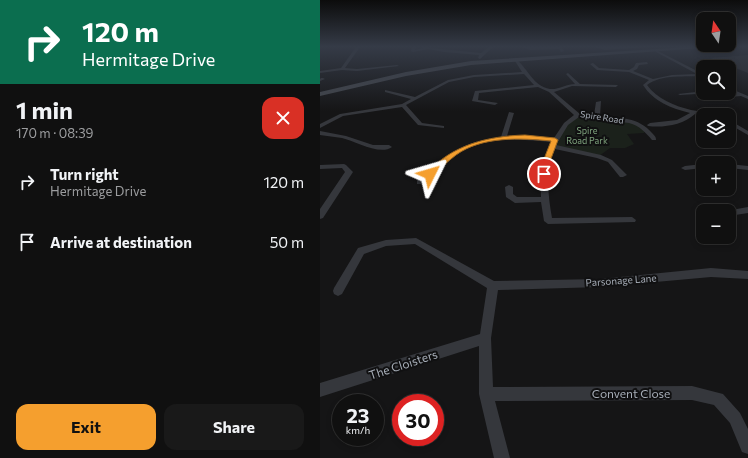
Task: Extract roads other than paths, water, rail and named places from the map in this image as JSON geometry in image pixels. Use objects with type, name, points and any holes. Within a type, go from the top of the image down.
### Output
[{"type":"main road","points":[[320,95],[420,73],[449,68]]},
{"type":"street","points":[[320,72],[353,68]]},
{"type":"street","name":"Spire Road","points":[[522,68],[538,86],[551,91],[578,115],[630,121],[639,124],[646,129],[654,139]]},
{"type":"street","points":[[597,68],[630,72],[652,80],[696,76]]},
{"type":"street","points":[[630,72],[635,68]]},
{"type":"street","points":[[320,126],[342,115],[403,105],[448,81],[474,76],[525,73]]},
{"type":"street","points":[[568,74],[578,84]]},
{"type":"street","points":[[650,125],[688,119],[694,112],[669,104],[654,94],[645,85],[652,80]]},
{"type":"street","points":[[551,91],[578,84],[616,86]]},
{"type":"street","points":[[495,103],[475,102],[477,92],[538,86]]},
{"type":"street","points":[[387,91],[415,98]]},
{"type":"street","points":[[680,94],[690,91],[717,97],[741,95]]},
{"type":"street","points":[[736,92],[748,98]]},
{"type":"street","points":[[597,117],[598,102]]},
{"type":"street","points":[[403,105],[420,124],[442,127]]},
{"type":"street","points":[[504,137],[511,113]]},
{"type":"street","points":[[578,115],[571,118],[554,143],[545,164],[543,184],[548,221],[632,220]]},
{"type":"street","points":[[736,126],[748,133]]},
{"type":"street","points":[[320,133],[344,137],[372,147],[389,147]]},
{"type":"street","points":[[420,182],[454,153],[472,145],[504,137],[525,137],[554,143],[599,156],[610,161],[623,175]]},
{"type":"street","points":[[320,166],[344,166],[349,172],[320,216]]},
{"type":"street","points":[[685,168],[696,167]]},
{"type":"street","points":[[736,167],[748,168]]},
{"type":"street","points":[[509,187],[509,195],[515,200],[545,199]]},
{"type":"street","points":[[736,212],[748,210]]},
{"type":"street","points":[[338,291],[361,251],[386,243],[416,241],[493,286],[485,338],[486,394],[502,458]]},
{"type":"street","name":"Parsonage Lane","points":[[493,286],[519,284],[599,283],[694,274],[733,273],[748,275]]},
{"type":"street","name":"The Cloisters","points":[[320,390],[485,338]]},
{"type":"street","name":"Convent Close","points":[[486,394],[692,393],[718,399],[735,418],[748,446]]},
{"type":"park label","name":"Spire Road Park","points":[[587,136]]}]
